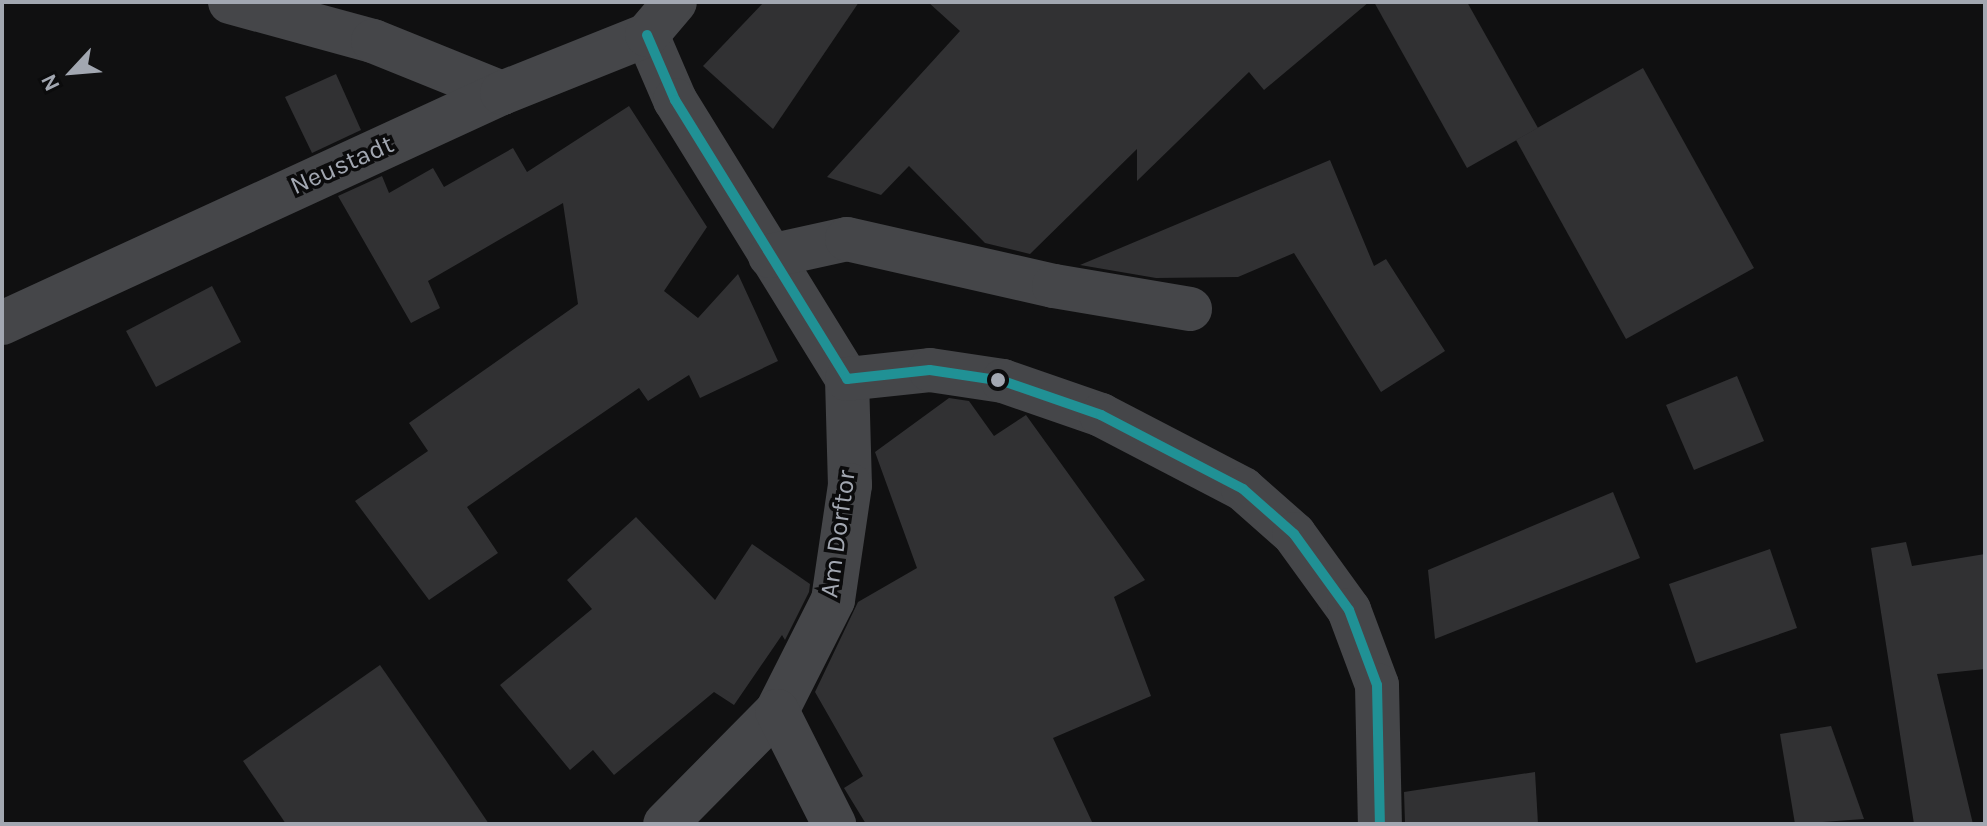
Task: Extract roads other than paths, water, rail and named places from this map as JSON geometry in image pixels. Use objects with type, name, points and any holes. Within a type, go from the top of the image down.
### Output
[{"type":"street","points":[[230,2],[373,41],[502,93]]},
{"type":"street","name":"Neustadt","points":[[2,323],[502,93],[647,35],[675,2]]},
{"type":"street","points":[[647,35],[675,100],[847,379],[930,370],[1003,381],[1101,415],[1243,489],[1294,534],[1349,610],[1377,685],[1380,824]]},
{"type":"street","points":[[770,256],[847,239],[1054,286],[1190,309]]},
{"type":"street","name":"Am Dorftor","points":[[665,824],[777,711],[833,600],[850,485],[847,379]]},
{"type":"street","points":[[777,711],[834,824]]}]
